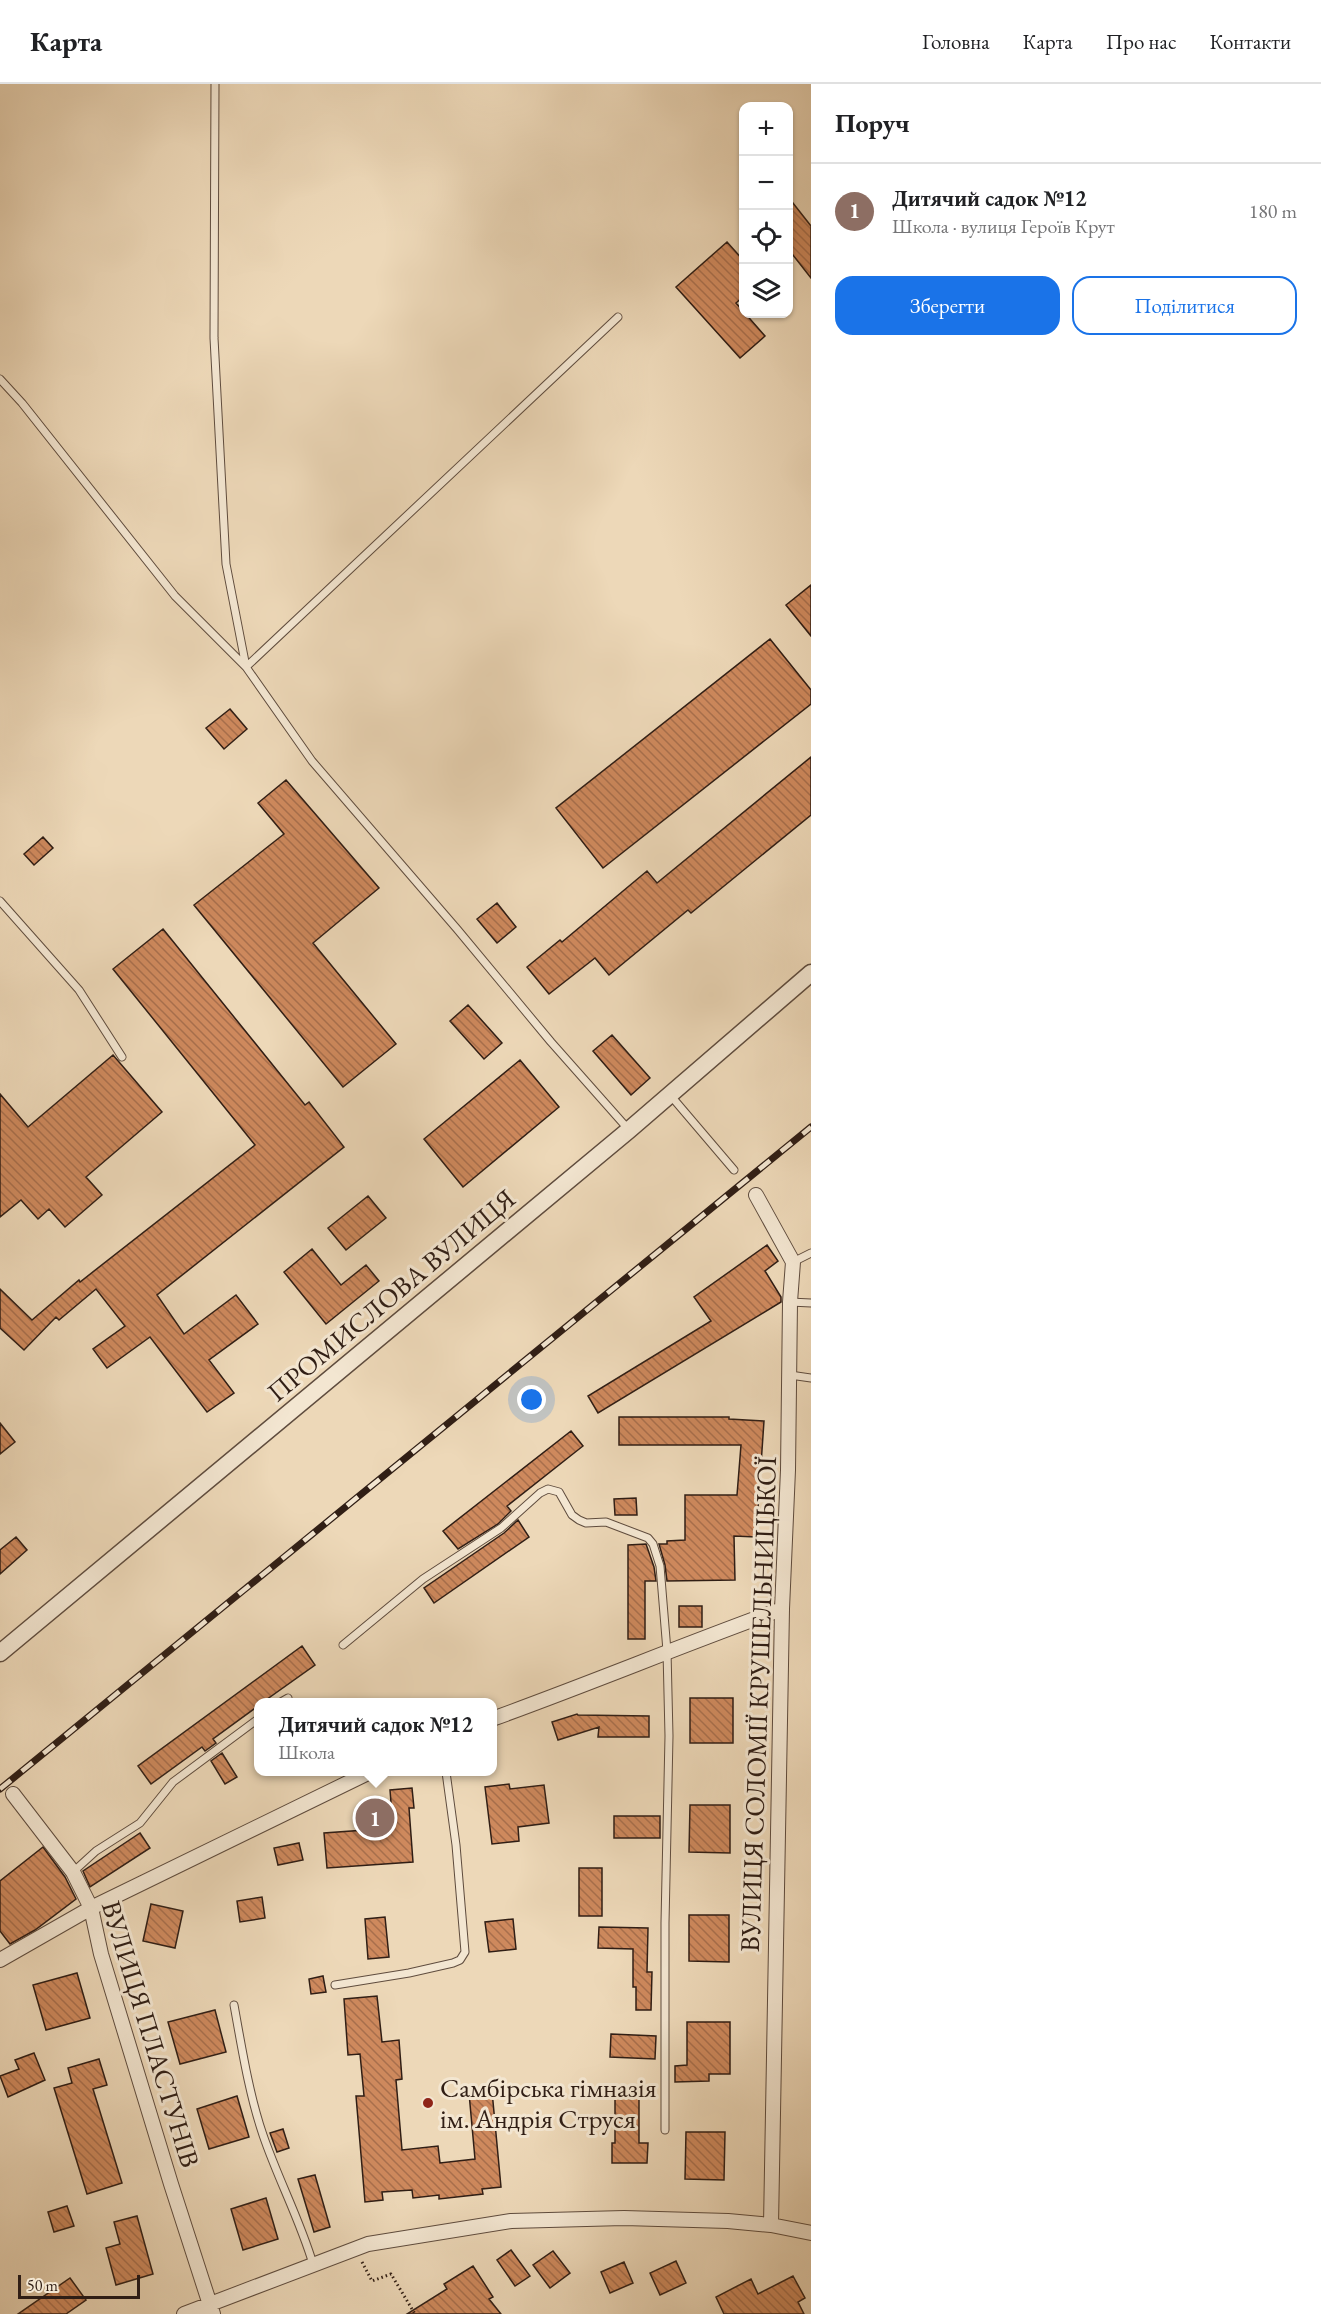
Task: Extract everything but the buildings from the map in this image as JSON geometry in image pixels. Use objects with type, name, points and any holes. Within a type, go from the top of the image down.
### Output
[{"type":"street","name":"ПРОМИСЛОВА ВУЛИЦЯ","points":[[0,1653],[629,1130],[811,973]]},
{"type":"street","points":[[756,1195],[793,1262]]},
{"type":"street","name":"ВУЛИЦЯ СОЛОМІЇ КРУШЕЛЬНИЦЬКОЇ","points":[[771,2225],[782,1608],[793,1262]]},
{"type":"street","points":[[497,1717],[572,1691],[667,1651],[782,1608]]},
{"type":"street","points":[[0,1960],[91,1908],[362,1776]]},
{"type":"street","name":"ВУЛИЦЯ ПЛАСТУНІВ","points":[[14,1794],[73,1872],[91,1908],[101,1954],[211,2309]]},
{"type":"street","points":[[184,2314],[211,2309],[313,2264],[368,2244],[511,2222],[624,2218],[728,2221],[771,2225],[811,2233]]},
{"type":"lane","points":[[215,84],[214,338],[223,517],[226,564],[246,667]]},
{"type":"lane","points":[[246,667],[618,317]]},
{"type":"lane","points":[[0,379],[22,403],[175,596],[246,667],[312,761],[551,1042],[629,1130]]},
{"type":"lane","points":[[0,901],[79,990],[122,1057]]},
{"type":"lane","points":[[669,1094],[734,1170]]},
{"type":"lane","points":[[793,1262],[811,1253]]},
{"type":"lane","points":[[790,1302],[811,1303]]},
{"type":"lane","points":[[789,1375],[811,1378]]},
{"type":"lane","points":[[342,1645],[423,1579],[501,1528],[540,1493],[548,1490],[559,1492],[572,1515],[579,1520],[586,1523],[606,1522],[648,1539],[653,1544],[660,1566],[667,1651],[669,1736],[665,1923],[665,2130]]},
{"type":"lane","points":[[73,1872],[96,1851],[140,1823],[173,1782],[254,1722]]},
{"type":"lane","points":[[335,1985],[409,1973],[453,1963],[463,1957],[465,1952],[456,1845],[447,1776]]},
{"type":"lane","points":[[234,2005],[245,2067],[262,2133],[291,2209],[305,2237],[313,2264]]},
{"type":"path","points":[[355,2249],[372,2281],[391,2274],[415,2314]]},
{"type":"railway","points":[[0,1789],[811,1127]]},
{"type":"place","name":"Дитячий садок №12","points":[[375,1818]]},
{"type":"place","name":"Самбірська гімназія ім. Андрія Струся","points":[[428,2103]]}]
